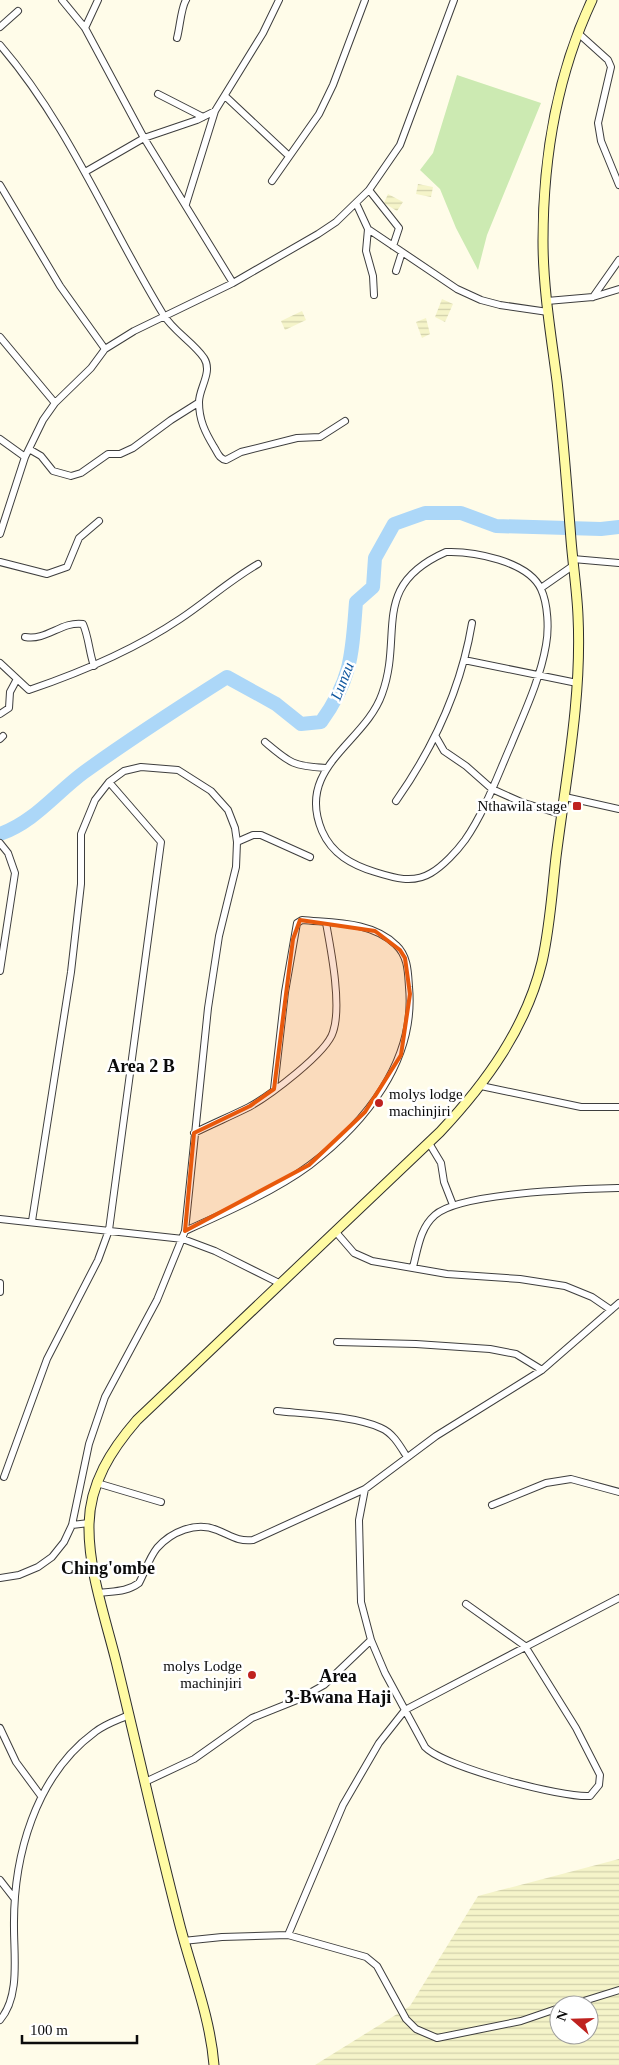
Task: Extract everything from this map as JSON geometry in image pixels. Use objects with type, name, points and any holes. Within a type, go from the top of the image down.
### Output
[{"type":"main road","points":[[214,2065],[210,2033],[183,1941],[99,1593],[93,1563],[89,1523],[97,1483],[106,1462],[118,1442],[137,1420],[428,1142],[481,1086],[515,1032],[528,1006],[542,962],[551,912],[577,683],[578,618],[574,562],[548,312],[543,244],[549,157],[557,103],[578,33],[592,0]]},
{"type":"street","points":[[62,0],[85,28],[144,138],[233,283]]},
{"type":"street","points":[[85,28],[98,0]]},
{"type":"street","points":[[177,38],[182,19],[182,6],[186,0]]},
{"type":"street","points":[[186,204],[215,111],[279,0]]},
{"type":"street","points":[[272,181],[319,114],[365,0]]},
{"type":"street","points":[[0,533],[25,457],[43,420],[55,402],[90,368],[105,349],[134,331],[233,283],[318,234],[336,222],[369,190],[400,145],[454,0]]},
{"type":"street","points":[[0,27],[18,12]]},
{"type":"street","points":[[578,33],[608,60],[611,67],[598,123],[601,141],[619,185]]},
{"type":"street","points":[[0,44],[36,90],[85,172],[164,316],[206,362],[207,371],[198,403],[206,436],[222,460],[297,438],[320,437],[345,421]]},
{"type":"street","points":[[158,94],[203,117]]},
{"type":"street","points":[[225,96],[289,156]]},
{"type":"street","points":[[85,172],[144,138],[215,111]]},
{"type":"street","points":[[0,185],[60,286],[105,349]]},
{"type":"street","points":[[369,190],[399,228],[393,246]]},
{"type":"street","points":[[356,203],[368,229],[366,251],[373,276],[374,296]]},
{"type":"street","points":[[368,229],[470,296],[500,305],[548,312]]},
{"type":"street","points":[[396,271],[402,252]]},
{"type":"street","points":[[593,297],[619,260]]},
{"type":"street","points":[[548,301],[593,297],[619,289]]},
{"type":"street","points":[[0,337],[55,402]]},
{"type":"street","points":[[29,450],[41,456],[53,471],[71,476],[81,473],[108,454],[120,454],[138,446],[171,420],[198,403]]},
{"type":"street","points":[[0,439],[25,457]]},
{"type":"street","points":[[0,562],[47,574],[68,566],[79,538],[99,521]]},
{"type":"street","points":[[446,552],[462,552],[500,560],[515,566],[541,588],[547,626],[546,644],[538,675],[492,789],[464,841],[442,864],[424,877],[400,879],[368,870],[345,859],[332,849],[320,826],[317,809],[318,793],[326,768],[369,717],[382,696],[388,672],[391,618],[396,597],[408,579],[428,560],[446,552]]},
{"type":"street","points":[[541,588],[574,562],[619,563]]},
{"type":"street","points":[[0,663],[29,690],[94,666],[142,642],[180,619],[242,573],[258,564]]},
{"type":"street","points":[[25,637],[36,639],[74,623],[83,624],[89,640],[90,655],[94,666]]},
{"type":"street","points":[[396,801],[423,762],[436,737],[464,660],[472,623]]},
{"type":"street","points":[[464,660],[577,683]]},
{"type":"street","points":[[0,714],[9,708],[10,692],[17,680]]},
{"type":"street","points":[[436,737],[444,751],[466,766],[492,789],[521,802],[563,815]]},
{"type":"street","points":[[265,742],[287,761],[301,766],[326,768]]},
{"type":"street","points":[[0,1578],[20,1575],[38,1567],[52,1557],[64,1542],[72,1524],[89,1444],[105,1397],[157,1300],[185,1231],[209,1000],[219,936],[236,867],[237,842],[235,828],[228,810],[211,791],[178,770],[141,767],[124,771],[109,782],[95,800],[81,834],[81,884],[71,972],[32,1221]]},
{"type":"street","points":[[4,1477],[47,1359],[98,1260],[109,1230],[161,842],[109,782]]},
{"type":"street","points":[[565,797],[619,809]]},
{"type":"street","points":[[237,842],[253,835],[261,835],[310,858]]},
{"type":"street","points":[[0,843],[8,853],[15,873],[0,971]]},
{"type":"street","points":[[185,1231],[234,1207],[309,1165],[338,1140],[365,1112],[387,1082],[401,1055],[407,1025],[410,994],[405,958],[396,945],[375,931],[348,924],[302,920],[297,923],[286,985],[274,1088]]},
{"type":"street","points":[[194,1133],[250,1106],[313,1058],[329,1042],[333,1033],[335,999],[326,923]]},
{"type":"street","points":[[481,1086],[581,1107],[619,1107]]},
{"type":"street","points":[[428,1142],[441,1163],[444,1182],[453,1205]]},
{"type":"street","points":[[413,1266],[420,1239],[428,1221],[437,1213],[453,1205],[464,1201],[528,1194],[619,1188]]},
{"type":"street","points":[[0,1218],[183,1239],[215,1250],[281,1284]]},
{"type":"street","points":[[336,1231],[354,1253],[372,1261],[413,1266],[447,1274],[520,1279],[565,1286],[592,1297],[611,1310]]},
{"type":"street","points":[[0,1283],[0,1292]]},
{"type":"street","points":[[99,1593],[127,1590],[139,1583],[156,1549],[182,1530],[203,1526],[215,1529],[234,1539],[253,1540],[365,1489],[407,1456],[456,1422],[542,1370],[619,1303]]},
{"type":"street","points":[[337,1342],[490,1348],[516,1354],[542,1370]]},
{"type":"street","points":[[277,1411],[341,1419],[381,1428],[390,1434],[407,1456]]},
{"type":"street","points":[[492,1505],[546,1483],[571,1479],[619,1492]]},
{"type":"street","points":[[97,1483],[161,1502]]},
{"type":"street","points":[[365,1489],[359,1520],[361,1602],[371,1640],[385,1674],[425,1747],[447,1762],[540,1788],[582,1797],[590,1796],[599,1785],[600,1775],[576,1728],[525,1646],[466,1604]]},
{"type":"street","points":[[72,1524],[89,1523]]},
{"type":"street","points":[[288,1935],[343,1806],[379,1742],[405,1710],[619,1598]]},
{"type":"street","points":[[145,1782],[194,1759],[252,1718],[297,1700],[324,1685],[371,1640]]},
{"type":"street","points":[[0,2020],[7,2010],[12,1995],[14,1898],[19,1863],[41,1796],[55,1774],[84,1740],[97,1730],[129,1715]]},
{"type":"street","points":[[0,1728],[16,1762],[41,1796]]},
{"type":"street","points":[[0,1880],[14,1898]]},
{"type":"street","points":[[183,1941],[231,1936],[288,1935],[366,1957],[377,1966],[406,2019],[416,2029],[437,2038],[521,2021],[549,2011]]},
{"type":"street","points":[[599,1996],[619,1990]]},
{"type":"highlighted area","points":[[300,920],[375,931],[400,950],[405,958],[410,994],[401,1055],[365,1112],[309,1165],[185,1231],[194,1133],[250,1106],[274,1089],[293,939]]},
{"type":"green space","points":[[457,75],[541,103],[487,235],[478,270],[456,228],[440,189],[420,170],[433,153]]},
{"type":"green space","points":[[418,184],[433,187],[431,197],[416,194]]},
{"type":"green space","points":[[388,194],[403,202],[397,211],[384,203]]},
{"type":"green space","points":[[442,299],[453,304],[445,322],[435,317]]},
{"type":"green space","points":[[302,311],[306,320],[285,330],[281,321]]},
{"type":"green space","points":[[426,318],[430,334],[422,338],[416,322]]},
{"type":"green space","points":[[619,1859],[619,2065],[315,2065],[410,2006],[478,1896]]},
{"type":"waterway","name":"Lunzu","points":[[0,834],[34,815],[73,781],[101,760],[227,677],[276,704],[301,724],[321,722],[345,679],[349,665],[356,602],[373,587],[375,558],[394,524],[425,513],[461,513],[496,526],[601,529],[619,527]]},
{"type":"place","name":"Nthawila stage","points":[[577,806]]},
{"type":"place","name":"molys lodge machinjiri","points":[[379,1103]]},
{"type":"place","name":"molys Lodge machinjiri","points":[[252,1675]]},
{"type":"district","name":"Area 2 B","points":[[141,1066]]},
{"type":"district","name":"Ching'ombe","points":[[108,1568]]},
{"type":"district","name":"Area 3-Bwana Haji","points":[[338,1686]]}]
